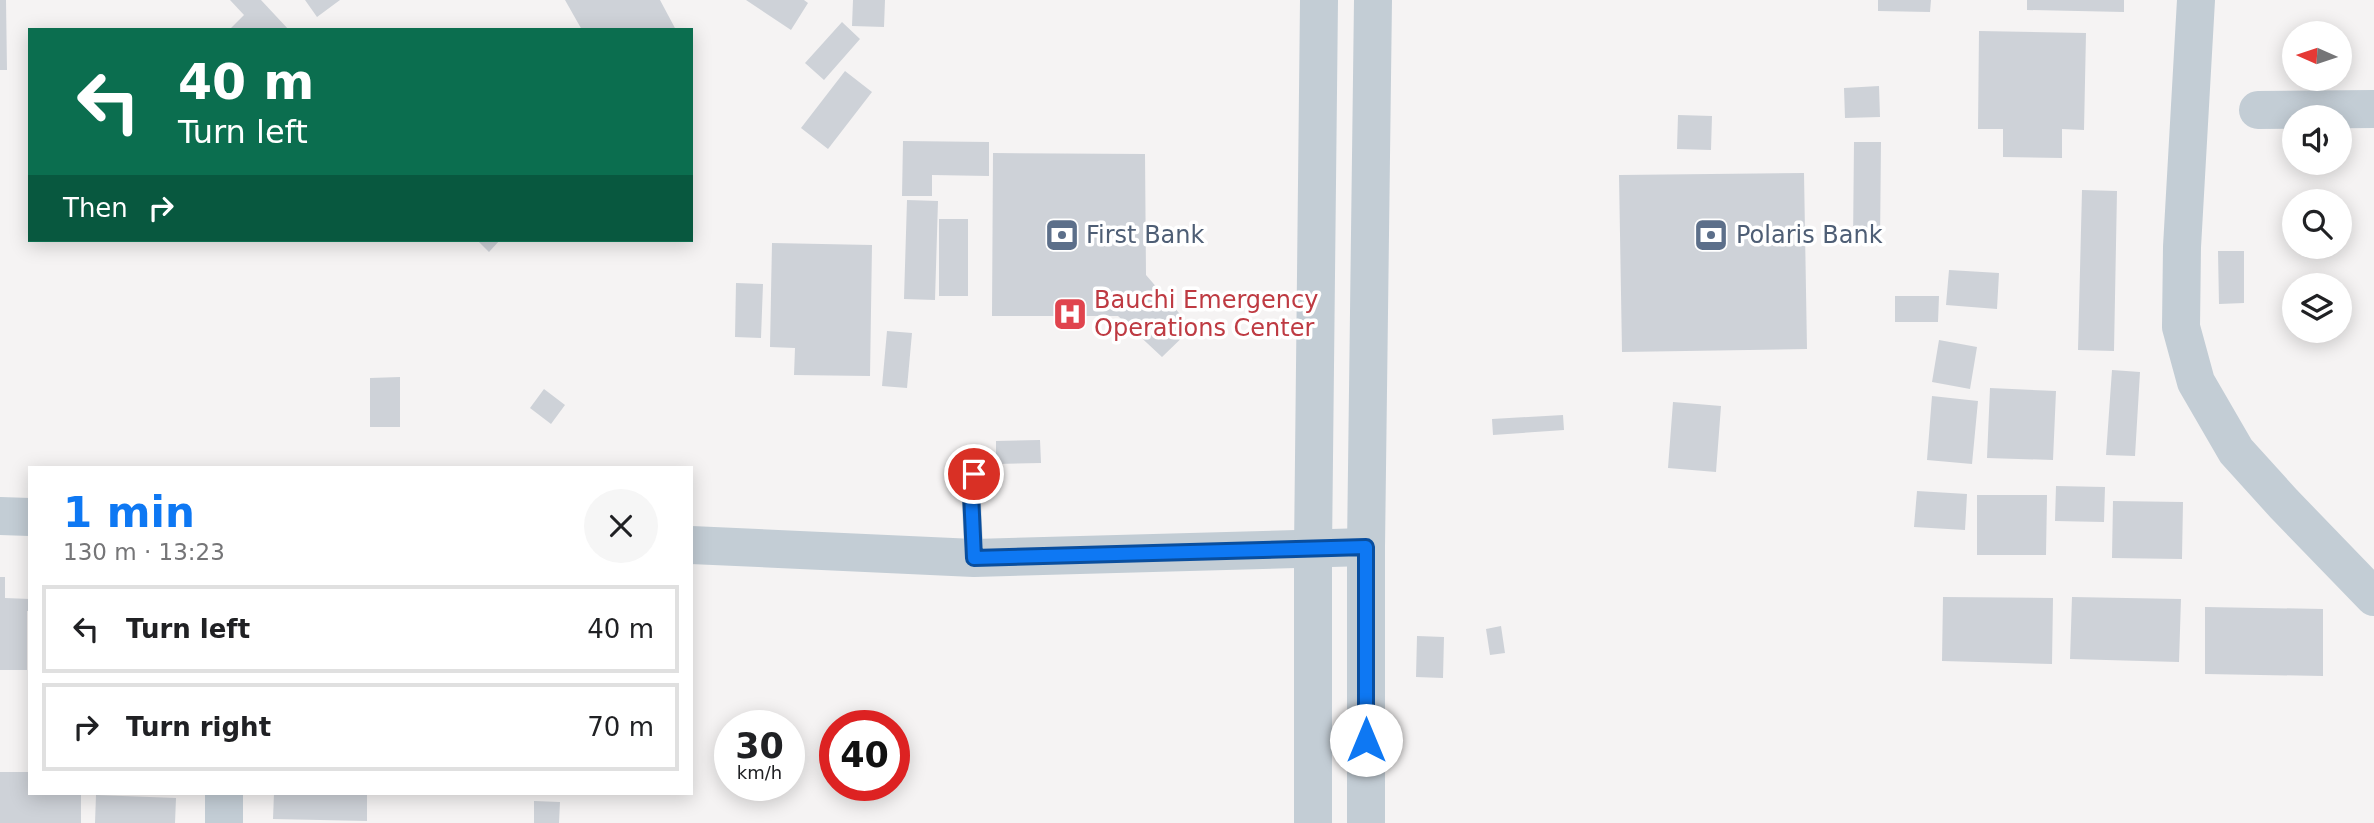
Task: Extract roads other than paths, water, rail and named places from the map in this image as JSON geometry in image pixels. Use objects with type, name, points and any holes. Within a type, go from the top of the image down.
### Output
[{"type":"street","points":[[1313,823],[1319,0]]},
{"type":"street","points":[[1366,823],[1366,547],[1373,0]]},
{"type":"street","points":[[2196,0],[2182,247],[2181,327],[2196,382],[2236,451],[2374,597]]},
{"type":"street","points":[[2258,110],[2374,109]]},
{"type":"street","points":[[0,516],[28,517]]},
{"type":"street","points":[[693,545],[974,558],[1366,547]]},
{"type":"street","points":[[224,795],[224,823]]},
{"type":"lane","points":[[974,558],[971,493],[976,454]]},
{"type":"place","name":"First Bank","points":[[1062,235]]},
{"type":"place","name":"Polaris Bank","points":[[1711,235]]},
{"type":"place","name":"Bauchi Emergency Operations Center","points":[[1070,314]]}]
